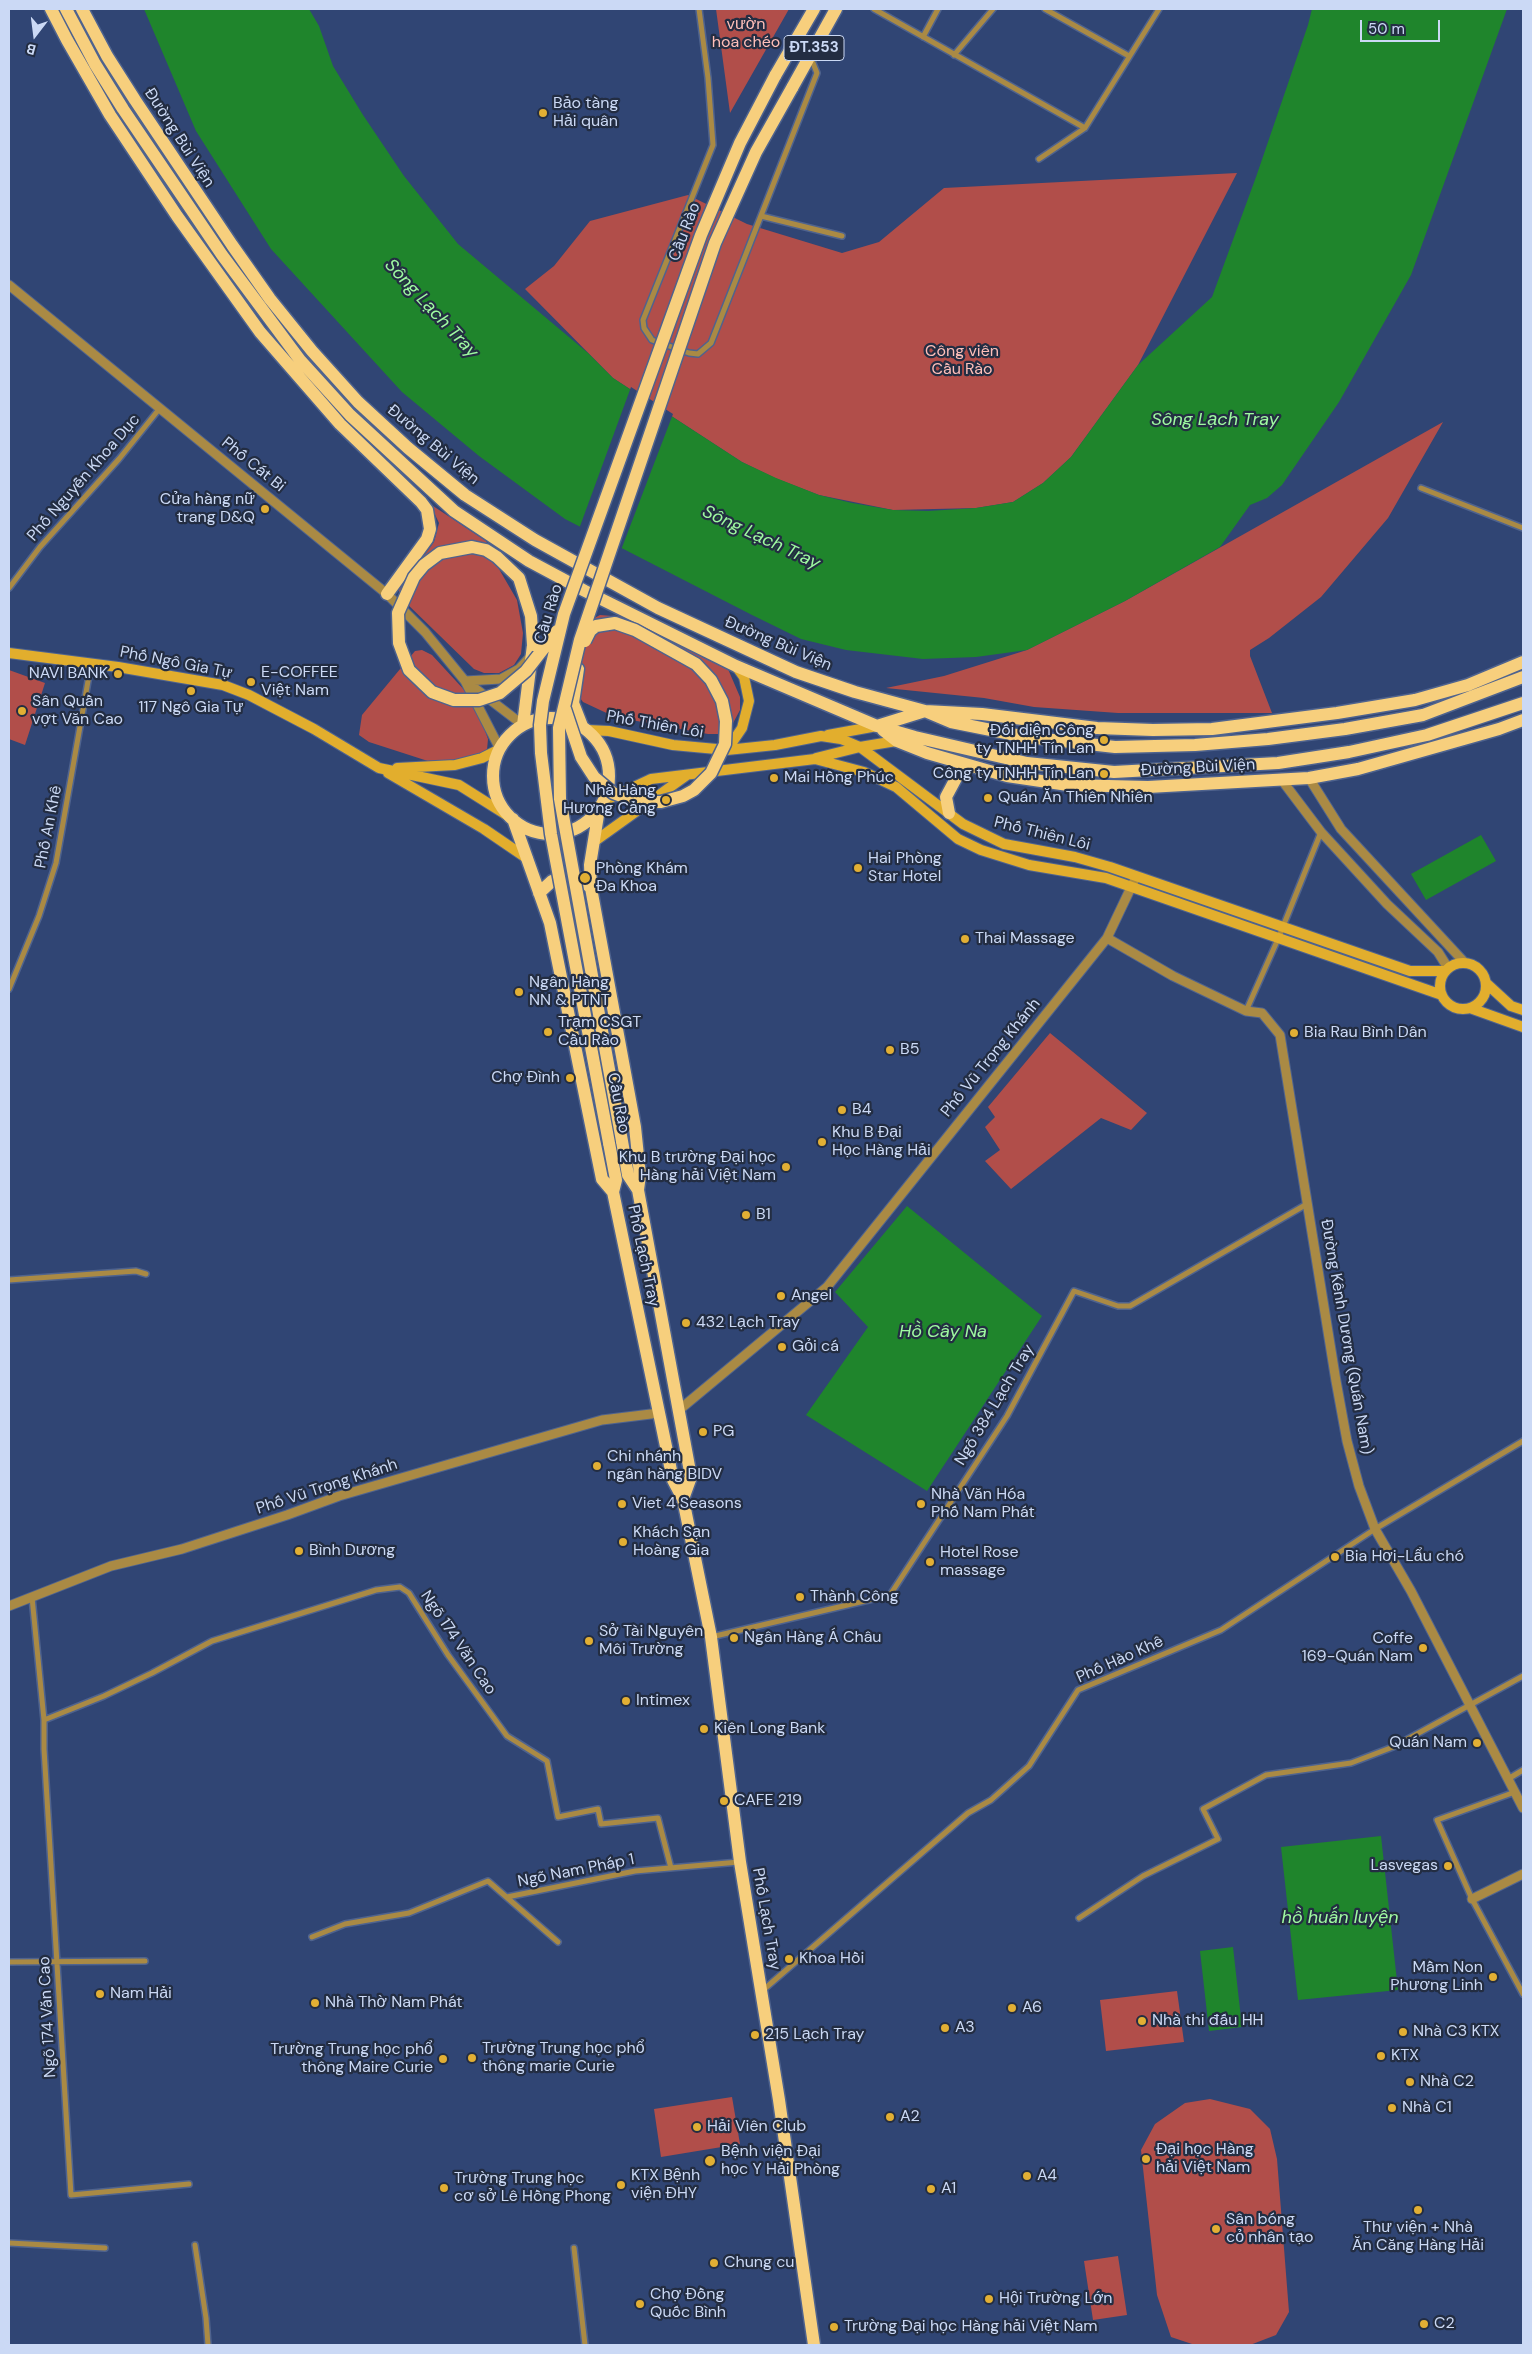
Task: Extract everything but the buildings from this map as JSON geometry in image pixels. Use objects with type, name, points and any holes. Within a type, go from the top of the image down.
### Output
[{"type":"main road","points":[[51,9],[98,96],[177,216],[260,332],[340,424],[422,502],[430,519],[427,539],[387,594]]},
{"type":"main road","name":"Đường Bùi Viện","points":[[66,9],[95,64],[123,109],[222,255],[300,360],[350,415],[454,511],[529,561],[584,592],[736,666],[877,726],[914,737],[1036,764],[1114,772],[1278,763],[1349,752],[1427,735],[1523,703]]},
{"type":"main road","name":"Đường Bùi Viện","points":[[82,9],[107,56],[135,100],[201,200],[270,299],[312,351],[358,402],[408,448],[465,495],[527,535],[658,608],[796,672],[855,692],[924,711],[951,722],[1026,737],[1115,747],[1195,745],[1268,739],[1345,729],[1423,715],[1523,677]]},
{"type":"main road","name":"Cầu Rào","points":[[638,1190],[628,1175],[616,1142],[554,855],[542,770],[540,725],[543,701],[561,625],[701,234],[740,143],[775,76],[814,9]]},
{"type":"main road","name":"ĐT.353","points":[[810,56],[836,9]]},
{"type":"main road","name":"Cầu Rào","points":[[613,1192],[616,1180],[616,1142],[560,799],[559,728],[580,640],[715,243],[756,152],[810,56]]},
{"type":"main road","points":[[340,424],[350,415]]},
{"type":"main road","points":[[523,725],[533,650],[532,616],[519,578],[497,557],[486,550],[472,547],[440,553],[424,565],[414,577],[398,613],[399,643],[409,670],[432,692],[454,700],[487,698],[500,693],[526,671],[561,625]]},
{"type":"main road","points":[[564,706],[570,727],[581,757],[594,777],[613,793],[637,802],[661,802],[683,796],[694,790],[711,773],[723,749],[726,722],[722,701],[711,680],[696,664],[681,653],[635,630],[615,623],[596,626],[590,631],[584,646],[573,703],[584,728],[602,748],[609,770],[609,786],[601,805],[578,828],[562,833],[544,833],[527,829],[513,819],[500,804],[494,786],[494,767],[500,749],[509,735],[523,725],[537,720],[552,718],[568,720],[584,728]]},
{"type":"main road","name":"Phố Ngô Gia Tự","points":[[9,653],[223,685],[260,700],[330,738],[379,768],[459,785],[513,819]]},
{"type":"main road","name":"Đường Bùi Viện","points":[[924,711],[982,714],[1097,728],[1153,730],[1212,729],[1337,714],[1424,697],[1468,685],[1523,662]]},
{"type":"main road","points":[[727,750],[742,728],[749,702],[744,677],[736,666]]},
{"type":"main road","points":[[821,736],[877,726],[924,711]]},
{"type":"main road","points":[[1337,714],[1345,729]]},
{"type":"main road","name":"Đường Bùi Viện","points":[[877,726],[897,741],[928,754],[1007,776],[1068,785],[1148,787],[1309,778],[1358,769],[1499,729],[1523,720]]},
{"type":"main road","name":"Phố Thiên Lôi","points":[[584,728],[609,731],[673,745],[727,750],[776,745],[821,736],[840,739],[860,747],[962,824],[1004,844],[1075,857],[1110,867],[1410,972],[1446,970]]},
{"type":"main road","points":[[815,759],[860,747],[914,737]]},
{"type":"main road","points":[[379,768],[455,765],[482,758],[500,749]]},
{"type":"main road","name":"Phố Thiên Lôi","points":[[601,805],[651,779],[815,759],[864,772],[896,787],[958,839],[981,850],[1029,865],[1097,876],[1442,995]]},
{"type":"main road","points":[[949,813],[946,797],[961,769],[970,766]]},
{"type":"main road","points":[[379,768],[484,829],[528,859]]},
{"type":"main road","points":[[595,841],[690,773]]},
{"type":"main road","name":"Phố Lạch Tray","points":[[601,805],[590,865],[591,888],[635,1127],[640,1175],[638,1190],[691,1477],[683,1499]]},
{"type":"main road","name":"Phố Lạch Tray","points":[[513,819],[550,923],[602,1179],[613,1192],[672,1480],[683,1499],[711,1638],[740,1862],[762,1991],[814,2345]]},
{"type":"main road","points":[[539,893],[552,881],[564,876],[581,879],[591,888]]},
{"type":"main road","points":[[1486,983],[1483,999],[1470,1008],[1463,1009],[1450,1005],[1442,995],[1440,982],[1446,970],[1465,962],[1480,969],[1486,983],[1512,1006],[1523,1010]]},
{"type":"main road","points":[[1404,982],[1411,981],[1413,978],[1410,972]]},
{"type":"main road","points":[[1470,1008],[1523,1027]]},
{"type":"street","points":[[698,9],[708,78],[713,145],[643,320],[648,336],[652,340],[689,353],[698,354],[705,350],[711,342],[817,74],[810,56]]},
{"type":"street","points":[[874,9],[1085,128]]},
{"type":"street","points":[[923,37],[938,9]]},
{"type":"street","points":[[954,55],[993,9]]},
{"type":"street","points":[[1045,9],[1129,56]]},
{"type":"street","points":[[1039,159],[1085,128],[1158,9]]},
{"type":"street","points":[[761,216],[842,236]]},
{"type":"street","name":"Phố Cát Bi","points":[[9,285],[387,594],[424,632],[465,681],[500,749]]},
{"type":"street","name":"Phố Nguyễn Khoa Dục","points":[[9,588],[40,547],[119,460],[160,407]]},
{"type":"street","points":[[1421,488],[1523,528]]},
{"type":"street","points":[[465,681],[501,679],[518,669],[533,650]]},
{"type":"street","name":"Phố An Khê","points":[[9,989],[39,916],[56,863],[91,664]]},
{"type":"street","name":"Phố Cát Bi","points":[[465,681],[523,725]]},
{"type":"street","points":[[1309,778],[1341,829],[1465,962]]},
{"type":"street","points":[[1281,780],[1321,832],[1387,904],[1438,952],[1446,970]]},
{"type":"street","points":[[1246,1011],[1278,939],[1321,832]]},
{"type":"street","name":"Phố Vũ Trọng Khánh","points":[[679,1410],[827,1287],[1107,938],[1136,877]]},
{"type":"street","name":"Đường Kênh Dương (Quán Nam)","points":[[1107,938],[1173,976],[1246,1011],[1262,1013],[1280,1035],[1347,1441],[1358,1486],[1375,1529],[1411,1591],[1523,1808]]},
{"type":"street","name":"Ngõ 384 Lạch Tray","points":[[711,1638],[890,1595],[1006,1416],[1074,1291],[1118,1306],[1130,1306],[1307,1204]]},
{"type":"street","points":[[9,1280],[136,1271],[146,1274]]},
{"type":"street","name":"Phố Vũ Trọng Khánh","points":[[9,1606],[111,1566],[182,1549],[339,1496],[602,1420],[659,1413]]},
{"type":"street","name":"Phố Hào Khê","points":[[762,1991],[960,1819],[991,1800],[1029,1766],[1078,1690],[1221,1630],[1375,1529],[1523,1441]]},
{"type":"street","name":"Ngõ 174 Văn Cao","points":[[44,1720],[128,1685],[212,1641],[376,1590],[400,1587],[409,1593],[448,1655],[507,1736],[547,1761],[558,1817],[598,1809],[602,1824],[658,1818],[671,1868]]},
{"type":"street","name":"Ngõ 174 Văn Cao","points":[[32,1597],[44,1720],[44,1749],[71,2195],[189,2184]]},
{"type":"street","points":[[1079,1918],[1143,1876],[1218,1839],[1203,1809],[1266,1775],[1351,1763],[1393,1747],[1523,1676]]},
{"type":"street","points":[[1507,1779],[1523,1770]]},
{"type":"street","points":[[1516,1792],[1437,1820],[1472,1899],[1523,1994]]},
{"type":"street","name":"Ngõ Nam Pháp 1","points":[[312,1937],[344,1924],[409,1913],[488,1881],[507,1897],[634,1872],[740,1862]]},
{"type":"street","points":[[1472,1899],[1523,1874]]},
{"type":"street","points":[[507,1897],[558,1942]]},
{"type":"street","points":[[9,1962],[145,1961]]},
{"type":"street","points":[[9,2243],[106,2248]]},
{"type":"street","points":[[195,2244],[208,2345]]},
{"type":"street","points":[[574,2248],[585,2345]]},
{"type":"green space","name":"vườn hoa chéo","points":[[716,9],[789,9],[730,113]]},
{"type":"green space","name":"Công viên Cầu Rào","points":[[1237,173],[1138,365],[1071,457],[1043,483],[1013,502],[976,508],[893,510],[819,495],[775,478],[742,462],[613,378],[525,289],[554,266],[590,221],[688,195],[747,224],[842,253],[879,242],[944,188]]},
{"type":"green space","points":[[1443,422],[1388,518],[1321,597],[1269,638],[1250,650],[1250,656],[1272,713],[1118,713],[1034,707],[984,698],[886,688],[944,676],[1027,650],[1125,601]]},
{"type":"green space","points":[[430,504],[486,541],[499,569],[517,600],[523,633],[521,654],[514,665],[499,673],[484,673],[474,669],[400,597],[399,590],[434,542],[439,523]]},
{"type":"green space","points":[[600,615],[625,617],[728,669],[740,697],[740,710],[732,725],[719,734],[708,734],[615,717],[583,702],[572,687],[589,621]]},
{"type":"green space","points":[[422,650],[432,655],[467,693],[479,714],[488,739],[487,750],[473,758],[434,763],[369,742],[359,735],[362,715],[415,651]]},
{"type":"green space","name":"Sân Quần vợt Văn Cao","points":[[9,670],[45,683],[25,745],[9,739]]},
{"type":"green space","points":[[1050,1033],[1147,1113],[1131,1130],[1101,1118],[1011,1189],[985,1161],[1000,1150],[985,1127],[995,1117],[988,1107]]},
{"type":"green space","name":"Nhà thi đấu HH","points":[[1177,1991],[1184,2042],[1106,2051],[1100,2000]]},
{"type":"green space","name":"Hải Viên Club","points":[[732,2097],[740,2144],[661,2157],[654,2109]]},
{"type":"green space","name":"Sân bóng cỏ nhân tạo","points":[[1210,2099],[1250,2109],[1270,2129],[1277,2159],[1289,2312],[1276,2335],[1250,2345],[1195,2345],[1171,2337],[1157,2295],[1141,2150],[1155,2124],[1185,2103]]},
{"type":"green space","points":[[1118,2256],[1127,2315],[1093,2320],[1084,2261]]},
{"type":"water","name":"Sông Lạch Tray","points":[[144,9],[309,9],[319,26],[333,66],[363,115],[404,176],[458,244],[588,353],[613,378],[742,462],[776,478],[819,495],[852,503],[893,510],[928,511],[976,508],[1013,502],[1043,483],[1071,457],[1138,365],[1212,297],[1256,177],[1312,9],[1507,9],[1411,275],[1339,402],[1282,485],[1267,498],[1250,505],[1220,547],[1125,601],[1027,650],[976,657],[923,659],[846,650],[801,639],[752,615],[565,519],[479,456],[402,392],[271,249],[196,131]]},
{"type":"water","points":[[1481,835],[1496,861],[1426,900],[1411,874]]},
{"type":"water","name":"Hồ Cây Na","points":[[907,1206],[1042,1316],[927,1491],[806,1415],[868,1327],[835,1292]]},
{"type":"water","name":"hồ huấn luyện","points":[[1381,1836],[1398,1990],[1298,2000],[1281,1847]]},
{"type":"water","points":[[1233,1947],[1242,2027],[1209,2031],[1200,1951]]},
{"type":"pier","points":[[631,387],[673,414],[621,550],[579,529]]},
{"type":"place","name":"Bảo tàng Hải quân","points":[[543,113]]},
{"type":"place","name":"Cửa hàng nữ trang D&Q","points":[[265,509]]},
{"type":"place","name":"NAVI BANK","points":[[118,674]]},
{"type":"place","name":"E-COFFEE Việt Nam","points":[[251,682]]},
{"type":"place","name":"117 Ngô Gia Tự","points":[[191,691]]},
{"type":"place","name":"Sân Quần vợt Văn Cao","points":[[22,711]]},
{"type":"place","name":"Đối diện Công ty TNHH Tín Lan","points":[[1104,740]]},
{"type":"place","name":"Công ty TNHH Tín Lan","points":[[1104,774]]},
{"type":"place","name":"Mai Hồng Phúc","points":[[774,778]]},
{"type":"place","name":"Quán Ăn Thiên Nhiên","points":[[988,798]]},
{"type":"place","name":"Nhà Hàng Hương Cảng","points":[[666,800]]},
{"type":"place","name":"Hai Phòng Star Hotel","points":[[858,868]]},
{"type":"place","name":"Phòng Khám Đa Khoa","points":[[585,878]]},
{"type":"place","name":"Thai Massage","points":[[965,939]]},
{"type":"place","name":"Ngân Hàng NN & PTNT","points":[[519,992]]},
{"type":"place","name":"Trạm CSGT Cầu Rào","points":[[548,1032]]},
{"type":"place","name":"Bia Rau Bình Dân","points":[[1294,1033]]},
{"type":"place","name":"B5","points":[[890,1050]]},
{"type":"place","name":"Chợ Đình","points":[[570,1078]]},
{"type":"place","name":"B4","points":[[842,1110]]},
{"type":"place","name":"Khu B Đại Học Hàng Hải","points":[[822,1142]]},
{"type":"place","name":"Khu B trường Đại học Hàng hải Việt Nam","points":[[786,1167]]},
{"type":"place","name":"B1","points":[[746,1215]]},
{"type":"place","name":"Angel","points":[[781,1296]]},
{"type":"place","name":"432 Lạch Tray","points":[[686,1323]]},
{"type":"place","name":"Gỏi cá","points":[[782,1347]]},
{"type":"place","name":"PG","points":[[703,1432]]},
{"type":"place","name":"Chi nhánh ngân hàng BIDV","points":[[597,1466]]},
{"type":"place","name":"Viet 4 Seasons","points":[[622,1504]]},
{"type":"place","name":"Nhà Văn Hóa Phố Nam Phát","points":[[921,1504]]},
{"type":"place","name":"Khách Sạn Hoàng Gia","points":[[623,1542]]},
{"type":"place","name":"Bình Dương","points":[[299,1551]]},
{"type":"place","name":"Bia Hơi-Lẩu chó","points":[[1335,1557]]},
{"type":"place","name":"Hotel Rose massage","points":[[930,1562]]},
{"type":"place","name":"Thành Công","points":[[800,1597]]},
{"type":"place","name":"Ngân Hàng Á Châu","points":[[734,1638]]},
{"type":"place","name":"Sở Tài Nguyên Môi Trường","points":[[589,1641]]},
{"type":"place","name":"Coffe 169-Quán Nam","points":[[1423,1648]]},
{"type":"place","name":"Intimex","points":[[626,1701]]},
{"type":"place","name":"Kiên Long Bank","points":[[704,1729]]},
{"type":"place","name":"Quán Nam","points":[[1477,1743]]},
{"type":"place","name":"CAFE 219","points":[[724,1801]]},
{"type":"place","name":"Lasvegas","points":[[1448,1866]]},
{"type":"place","name":"Khoa Hồi","points":[[789,1959]]},
{"type":"place","name":"Mầm Non Phương Linh","points":[[1493,1977]]},
{"type":"place","name":"Nam Hải","points":[[100,1994]]},
{"type":"place","name":"Nhà Thờ Nam Phát","points":[[315,2003]]},
{"type":"place","name":"A6","points":[[1012,2008]]},
{"type":"place","name":"Nhà thi đấu HH","points":[[1142,2021]]},
{"type":"place","name":"A3","points":[[945,2028]]},
{"type":"place","name":"Nhà C3 KTX","points":[[1403,2032]]},
{"type":"place","name":"215 Lạch Tray","points":[[755,2035]]},
{"type":"place","name":"KTX","points":[[1381,2056]]},
{"type":"place","name":"Trường Trung học phổ thông marie Curie","points":[[472,2058]]},
{"type":"place","name":"Trường Trung học phổ thông Maire Curie","points":[[443,2059]]},
{"type":"place","name":"Nhà C2","points":[[1410,2082]]},
{"type":"place","name":"Nhà C1","points":[[1392,2108]]},
{"type":"place","name":"A2","points":[[890,2117]]},
{"type":"place","name":"Hải Viên Club","points":[[697,2127]]},
{"type":"place","name":"Đại học Hàng hải Việt Nam","points":[[1146,2159]]},
{"type":"place","name":"Bệnh viện Đại học Y Hải Phòng","points":[[710,2161]]},
{"type":"place","name":"A4","points":[[1027,2176]]},
{"type":"place","name":"KTX Bệnh viện ĐHY","points":[[621,2185]]},
{"type":"place","name":"Trường Trung học cơ sở Lê Hồng Phong","points":[[444,2188]]},
{"type":"place","name":"A1","points":[[931,2189]]},
{"type":"place","name":"Thư viện + Nhà Ăn Căng Hàng Hải","points":[[1418,2210]]},
{"type":"place","name":"Sân bóng cỏ nhân tạo","points":[[1216,2229]]},
{"type":"place","name":"Chung cu","points":[[714,2263]]},
{"type":"place","name":"Hội Trường Lớn","points":[[989,2299]]},
{"type":"place","name":"Chợ Đồng Quốc Bình","points":[[640,2304]]},
{"type":"place","name":"C2","points":[[1424,2324]]},
{"type":"place","name":"Trường Đại học Hàng hải Việt Nam","points":[[834,2327]]}]
